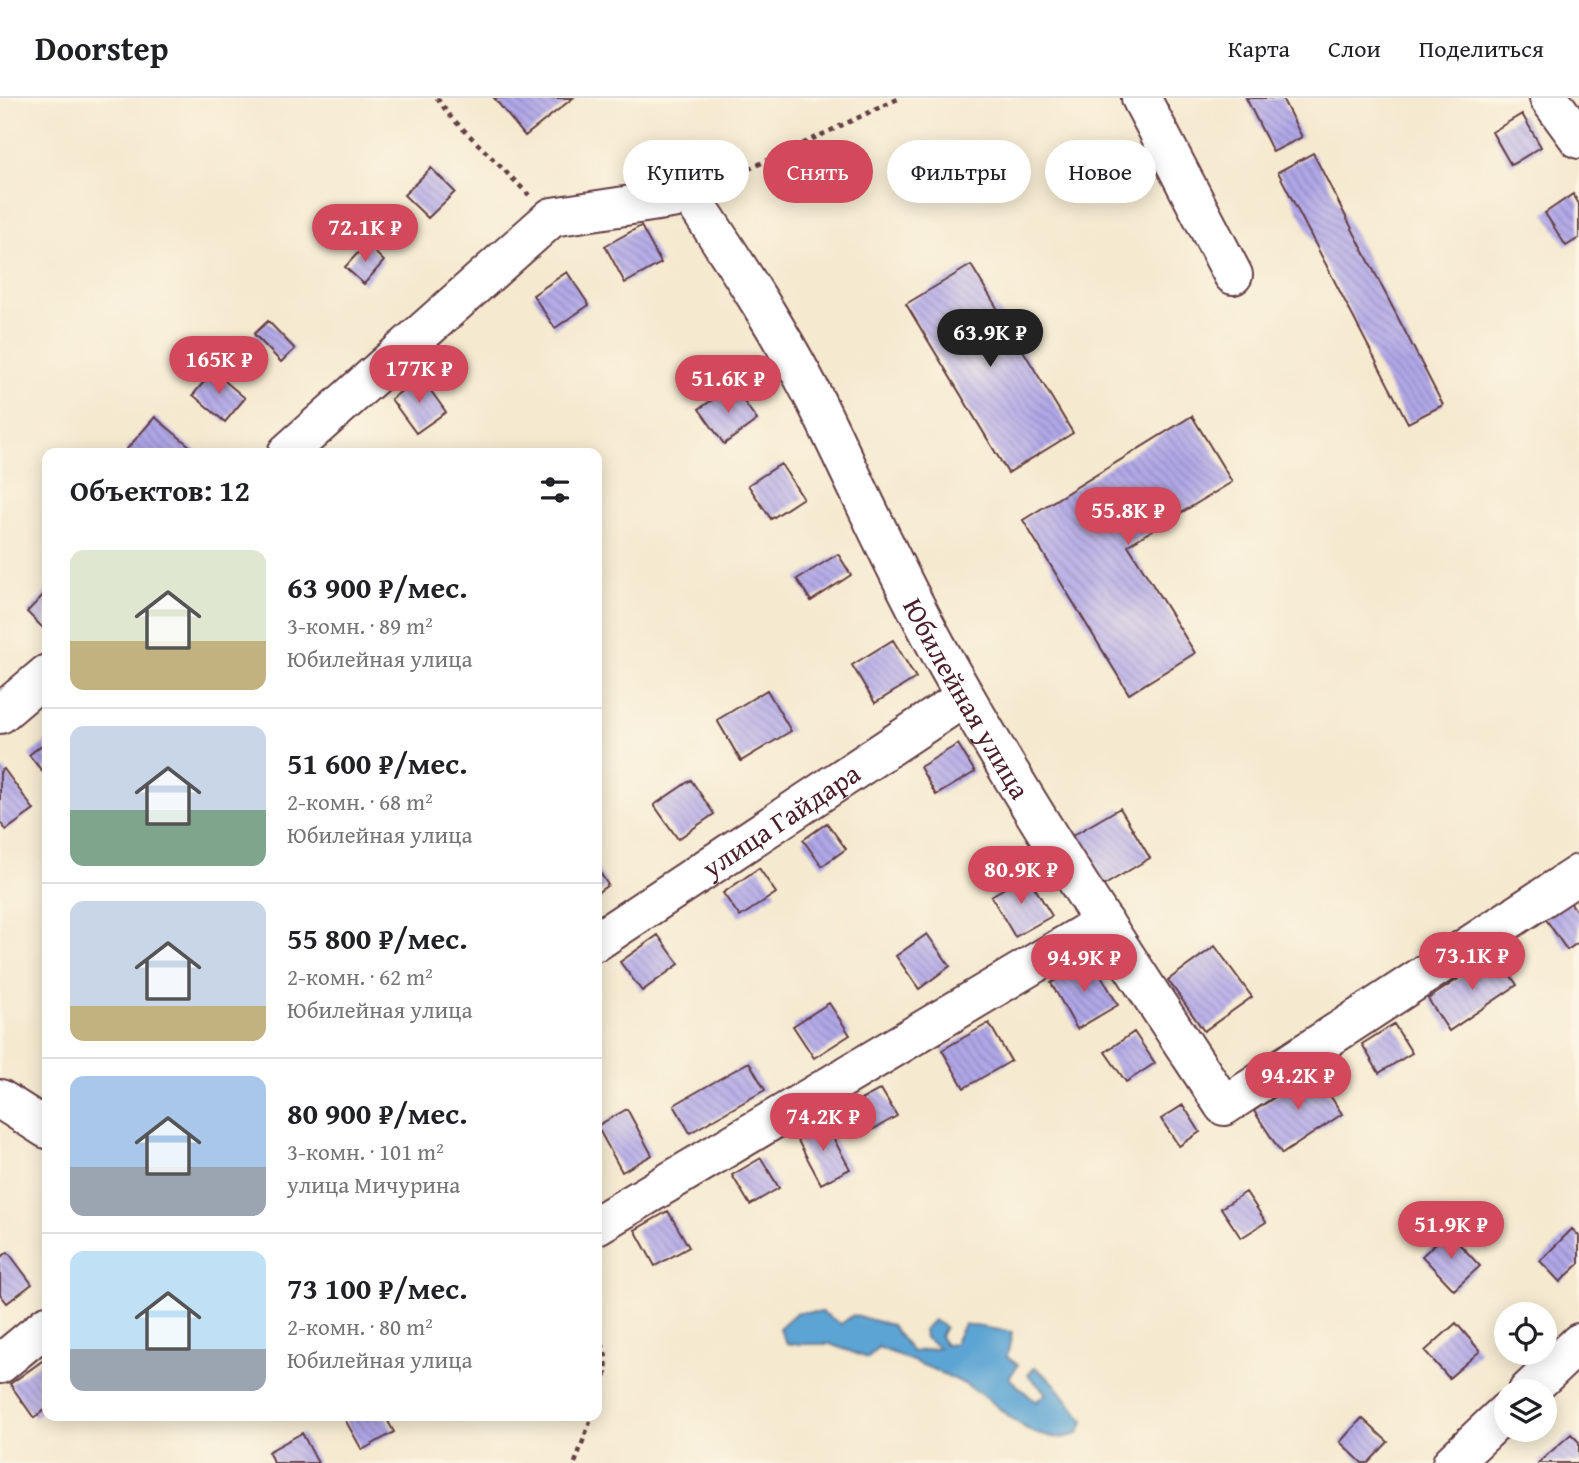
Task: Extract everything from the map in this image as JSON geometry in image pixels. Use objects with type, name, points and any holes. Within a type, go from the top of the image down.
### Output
[{"type":"street","points":[[1141,98],[1233,275]]},
{"type":"street","points":[[1549,98],[1579,139]]},
{"type":"street","points":[[293,448],[552,217],[638,203]]},
{"type":"street","name":"Юбилейная улица","points":[[696,203],[766,312],[822,414],[844,464],[965,697],[1104,922],[1224,1106],[1579,874]]},
{"type":"street","points":[[0,714],[42,678]]},
{"type":"street","name":"улица Гайдара","points":[[602,938],[965,697]]},
{"type":"street","points":[[602,1222],[1104,922]]},
{"type":"street","points":[[0,1099],[42,1126]]},
{"type":"street","points":[[0,1364],[42,1329]]},
{"type":"street","points":[[1541,1379],[1579,1343]]},
{"type":"street","points":[[1452,1463],[1494,1423]]},
{"type":"path","points":[[437,98],[450,116],[552,217]]},
{"type":"path","points":[[749,169],[900,98]]},
{"type":"path","points":[[602,1343],[606,1350],[607,1379],[602,1392]]},
{"type":"path","points":[[575,1463],[590,1421]]},
{"type":"water","points":[[797,1312],[822,1312],[841,1324],[853,1315],[891,1325],[912,1352],[939,1348],[925,1338],[924,1329],[933,1320],[945,1327],[940,1336],[945,1345],[954,1344],[964,1324],[1012,1332],[1007,1357],[1018,1365],[1009,1378],[1036,1402],[1046,1393],[1028,1375],[1035,1367],[1054,1383],[1084,1421],[1078,1434],[1048,1437],[1024,1427],[966,1385],[878,1347],[868,1358],[830,1344],[787,1344],[779,1328]]},
{"type":"building","points":[[494,98],[573,98],[525,136]]},
{"type":"building","points":[[1246,98],[1282,98],[1302,137],[1273,152]]},
{"type":"building","points":[[1522,114],[1541,147],[1511,165],[1492,132]]},
{"type":"building","points":[[1313,153],[1443,405],[1408,423],[1278,172]]},
{"type":"building","points":[[431,168],[455,192],[428,218],[404,195]]},
{"type":"building","points":[[1573,194],[1579,204],[1579,238],[1566,246],[1545,213]]},
{"type":"building","points":[[641,226],[661,263],[625,283],[605,246]]},
{"type":"building","points":[[366,244],[384,261],[364,284],[345,267]]},
{"type":"building","points":[[971,265],[1073,433],[1008,473],[906,304]]},
{"type":"building","points":[[567,272],[589,305],[555,328],[533,295]]},
{"type":"building","points":[[268,321],[295,349],[281,362],[254,334]]},
{"type":"building","points":[[213,371],[245,398],[225,422],[193,395]]},
{"type":"building","points":[[421,377],[446,412],[416,433],[391,399]]},
{"type":"building","points":[[733,386],[757,420],[724,444],[699,409]]},
{"type":"building","points":[[1192,416],[1232,482],[1128,545],[1195,653],[1129,694],[1023,520]]},
{"type":"building","points":[[155,417],[192,448],[128,448]]},
{"type":"building","points":[[781,464],[803,498],[771,519],[748,485]]},
{"type":"building","points":[[838,554],[851,575],[811,601],[797,579]]},
{"type":"building","points":[[42,596],[42,627],[27,612]]},
{"type":"building","points":[[893,640],[916,678],[875,703],[852,665]]},
{"type":"building","points":[[767,690],[791,731],[741,761],[717,720]]},
{"type":"building","points":[[958,744],[975,772],[936,795],[920,767]]},
{"type":"building","points":[[42,745],[42,771],[29,755]]},
{"type":"building","points":[[4,769],[34,810],[6,830],[0,822],[0,772]]},
{"type":"building","points":[[691,780],[714,814],[678,839],[654,805]]},
{"type":"building","points":[[1120,808],[1150,858],[1103,886],[1072,836]]},
{"type":"building","points":[[827,823],[846,849],[822,866],[803,840]]},
{"type":"building","points":[[759,868],[776,893],[740,917],[723,893]]},
{"type":"building","points":[[1027,875],[1052,916],[1015,937],[991,896]]},
{"type":"building","points":[[602,876],[608,885],[602,889]]},
{"type":"building","points":[[1568,899],[1579,915],[1579,942],[1567,950],[1543,915]]},
{"type":"building","points":[[927,934],[950,966],[919,989],[896,956]]},
{"type":"building","points":[[658,935],[679,964],[642,991],[620,962]]},
{"type":"building","points":[[1215,946],[1252,997],[1204,1031],[1168,980]]},
{"type":"building","points":[[1496,954],[1517,985],[1449,1031],[1428,999]]},
{"type":"building","points":[[1092,960],[1118,1005],[1077,1029],[1051,983]]},
{"type":"building","points":[[829,1003],[850,1035],[814,1058],[793,1026]]},
{"type":"building","points":[[989,1023],[1011,1061],[964,1088],[942,1050]]},
{"type":"building","points":[[1394,1024],[1412,1053],[1379,1073],[1362,1044]]},
{"type":"building","points":[[1134,1032],[1155,1063],[1126,1082],[1105,1052]]},
{"type":"building","points":[[749,1062],[765,1090],[690,1133],[674,1105]]},
{"type":"building","points":[[1314,1071],[1342,1114],[1282,1154],[1254,1111]]},
{"type":"building","points":[[881,1089],[897,1116],[872,1130],[857,1102]]},
{"type":"building","points":[[1183,1105],[1200,1132],[1179,1146],[1161,1119]]},
{"type":"building","points":[[627,1109],[652,1155],[622,1172],[602,1135],[602,1123]]},
{"type":"building","points":[[825,1123],[850,1169],[821,1184],[796,1137]]},
{"type":"building","points":[[761,1158],[779,1188],[750,1205],[732,1175]]},
{"type":"building","points":[[1246,1192],[1266,1222],[1241,1238],[1221,1208]]},
{"type":"building","points":[[668,1211],[689,1247],[655,1266],[635,1230]]},
{"type":"building","points":[[1572,1229],[1579,1236],[1579,1264],[1560,1282],[1540,1261]]},
{"type":"building","points":[[1448,1232],[1480,1266],[1454,1290],[1422,1256]]},
{"type":"building","points":[[8,1252],[32,1284],[7,1303],[0,1294],[0,1258]]},
{"type":"building","points":[[1456,1323],[1480,1351],[1449,1378],[1425,1351]]},
{"type":"building","points":[[42,1361],[42,1412],[34,1418],[10,1384]]},
{"type":"building","points":[[1362,1418],[1388,1442],[1368,1463],[1362,1463],[1340,1442]]},
{"type":"building","points":[[346,1421],[388,1421],[394,1432],[362,1450]]},
{"type":"building","points":[[302,1433],[318,1463],[274,1463],[268,1452]]},
{"type":"building","points":[[1571,1434],[1579,1442],[1579,1463],[1538,1463]]}]
